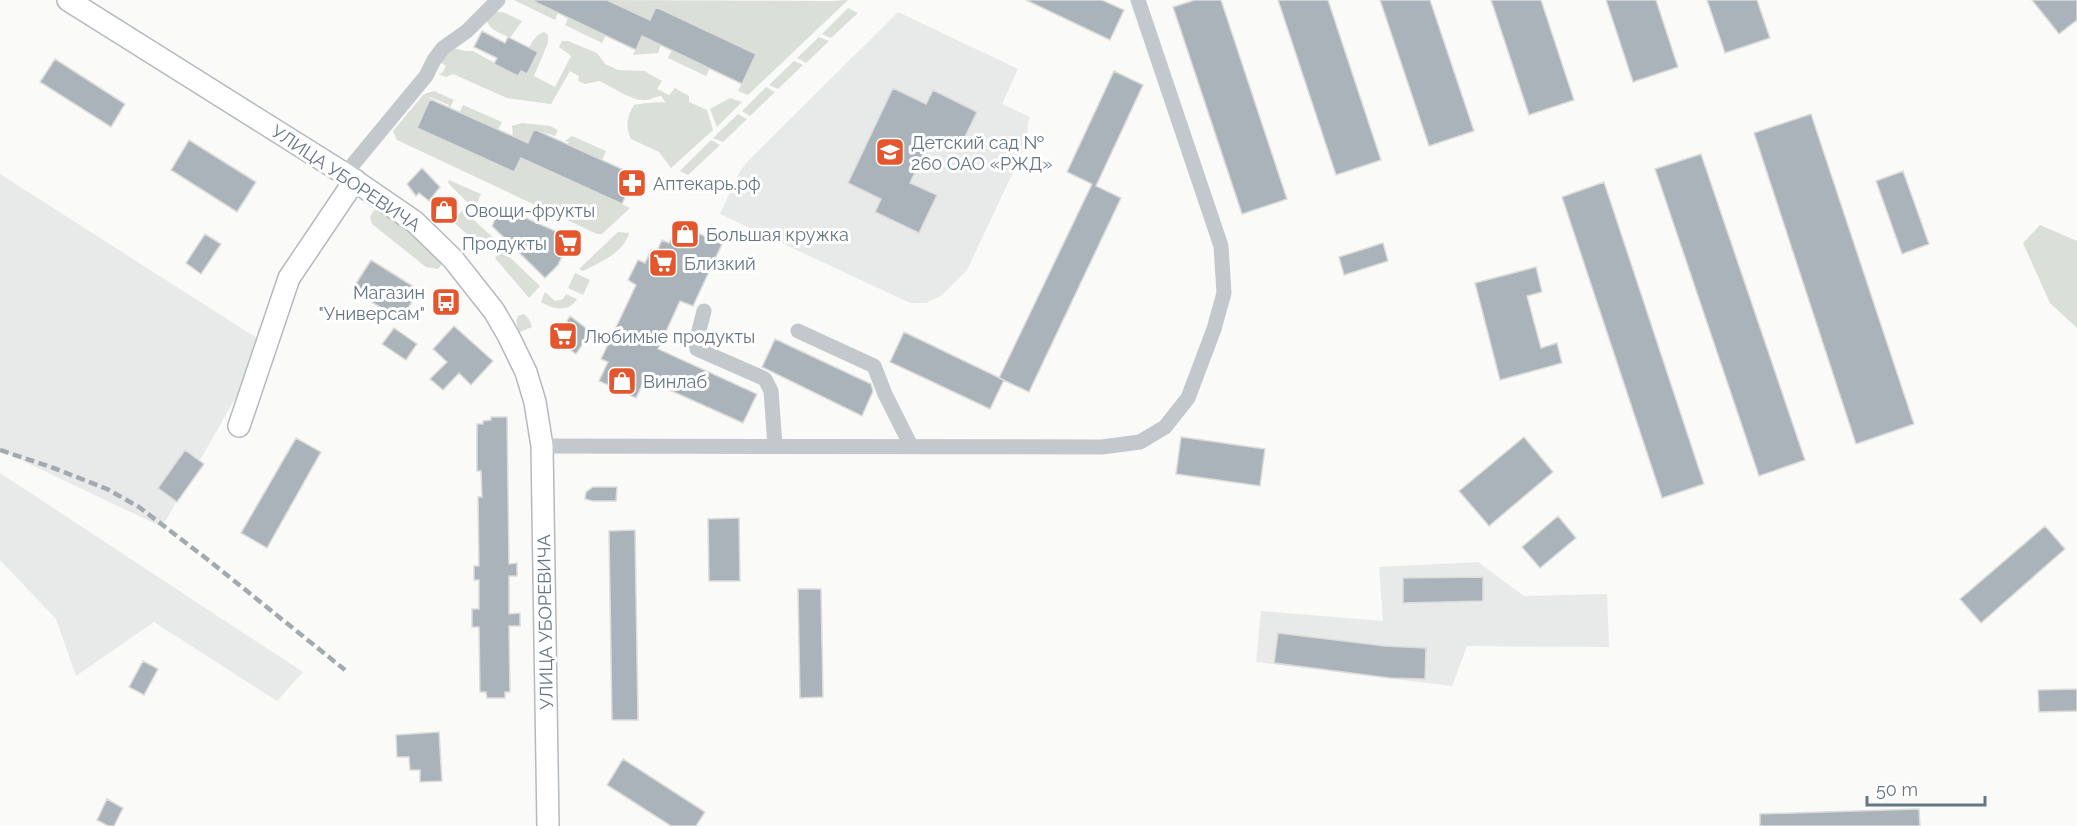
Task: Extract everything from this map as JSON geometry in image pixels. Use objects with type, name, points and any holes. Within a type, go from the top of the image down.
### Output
[{"type":"main road","name":"УЛИЦА УБОРЕВИЧА","points":[[68,0],[350,177],[415,222],[453,259],[494,311],[508,335],[526,372],[536,402],[542,446],[548,826]]},
{"type":"main road","points":[[239,426],[289,278],[350,177]]},
{"type":"street","points":[[350,177],[426,76],[443,48],[467,31],[498,0]]},
{"type":"street","points":[[542,446],[1101,447],[1140,442],[1166,427],[1188,398],[1214,329],[1224,293],[1221,246],[1138,0]]},
{"type":"street","points":[[704,311],[696,342],[697,349],[765,379],[771,391],[775,446]]},
{"type":"street","points":[[798,331],[874,366],[911,446]]},
{"type":"shaded area","points":[[514,0],[537,0],[537,3],[558,13],[555,20]]},
{"type":"shaded area","points":[[607,0],[848,0],[748,95],[738,91],[756,54],[657,7],[650,20]]},
{"type":"shaded area","points":[[848,8],[858,13],[831,38],[822,34]]},
{"type":"shaded area","points":[[495,11],[522,21],[510,38],[495,31],[487,22],[486,18]]},
{"type":"shaded area","name":"Детский сад № 260 ОАО «РЖД»","points":[[898,12],[1018,69],[1002,104],[1030,117],[1027,143],[967,270],[941,296],[926,303],[910,303],[720,214],[740,171],[748,161]]},
{"type":"shaded area","points":[[568,18],[606,35],[602,43],[565,25]]},
{"type":"shaded area","points":[[544,32],[548,35],[548,43],[534,76],[555,87],[571,56],[559,47],[562,41],[568,41],[597,53],[605,64],[618,70],[644,71],[662,81],[657,89],[669,95],[675,88],[689,96],[689,102],[707,110],[713,130],[671,168],[659,152],[631,139],[627,126],[628,117],[634,105],[666,103],[661,96],[648,100],[638,99],[599,81],[585,84],[578,81],[579,76],[570,71],[551,104],[507,98],[453,74],[446,77],[438,74],[442,73],[446,66],[441,63],[449,48],[473,51],[518,76],[534,39]]},
{"type":"shaded area","points":[[642,36],[661,45],[658,53],[633,55]]},
{"type":"shaded area","points":[[819,37],[829,41],[806,63],[797,58]]},
{"type":"shaded area","points":[[672,50],[710,68],[706,76],[668,58]]},
{"type":"shaded area","points":[[794,61],[803,65],[778,89],[769,85]]},
{"type":"shaded area","points":[[766,87],[775,92],[750,116],[742,111]]},
{"type":"shaded area","points":[[434,91],[454,100],[448,109],[449,105],[430,97],[417,128],[514,172],[521,158],[630,208],[602,234],[597,234],[397,140],[393,131],[424,94]]},
{"type":"shaded area","points":[[730,98],[742,102],[717,127],[710,109]]},
{"type":"shaded area","points":[[463,105],[502,122],[498,130],[460,112]]},
{"type":"shaded area","points":[[738,114],[747,119],[723,142],[713,138]]},
{"type":"shaded area","points":[[522,123],[550,126],[558,130],[555,136],[534,129],[528,143],[513,136],[512,126]]},
{"type":"shaded area","points":[[572,136],[606,151],[602,160],[568,144],[569,142],[565,141]]},
{"type":"shaded area","points":[[711,140],[720,145],[688,175],[680,171]]},
{"type":"shaded area","points":[[0,174],[266,344],[162,527],[0,450]]},
{"type":"shaded area","points":[[449,180],[481,194],[474,209],[448,183]]},
{"type":"shaded area","points":[[374,210],[382,212],[410,232],[442,264],[438,269],[426,267],[372,224],[370,217]]},
{"type":"shaded area","points":[[463,210],[499,243],[489,253],[452,221]]},
{"type":"shaded area","points":[[2040,225],[2077,241],[2077,328],[2050,303],[2023,243]]},
{"type":"shaded area","points":[[618,232],[629,233],[617,251],[583,271],[579,269]]},
{"type":"shaded area","points":[[502,250],[540,286],[529,298],[495,258]]},
{"type":"shaded area","points":[[575,273],[590,280],[583,295],[568,288]]},
{"type":"shaded area","points":[[545,292],[555,301],[563,299],[566,294],[577,299],[570,306],[555,308],[541,302]]},
{"type":"shaded area","points":[[524,314],[532,327],[520,332],[517,320],[518,316]]},
{"type":"shaded area","points":[[0,473],[303,672],[277,701],[154,622],[76,676],[56,619],[0,560]]},
{"type":"shaded area","points":[[1478,562],[1524,596],[1607,594],[1609,647],[1467,646],[1452,686],[1256,662],[1261,611],[1383,621],[1379,567]]},
{"type":"building","points":[[531,0],[607,0],[650,20],[656,7],[756,54],[742,84],[642,36],[636,50]]},
{"type":"building","points":[[1026,0],[1102,0],[1124,10],[1110,40]]},
{"type":"building","points":[[1195,0],[1221,0],[1287,199],[1242,214],[1173,7]]},
{"type":"building","points":[[1278,0],[1328,0],[1381,160],[1336,175]]},
{"type":"building","points":[[1380,0],[1430,0],[1474,131],[1429,146]]},
{"type":"building","points":[[1491,0],[1541,0],[1574,100],[1529,115]]},
{"type":"building","points":[[1606,0],[1656,0],[1678,67],[1633,82]]},
{"type":"building","points":[[1707,0],[1757,0],[1770,38],[1725,53]]},
{"type":"building","points":[[2032,0],[2077,0],[2077,20],[2059,34]]},
{"type":"building","points":[[482,31],[505,43],[508,37],[538,52],[527,74],[521,71],[518,76],[494,64],[497,58],[474,47]]},
{"type":"building","points":[[55,59],[125,104],[111,127],[40,82]]},
{"type":"building","points":[[1114,71],[1143,85],[1096,186],[1121,198],[1029,392],[999,378],[1092,184],[1067,172]]},
{"type":"building","points":[[893,88],[926,104],[933,90],[977,112],[959,149],[932,137],[910,183],[937,195],[919,233],[875,212],[881,199],[848,183]]},
{"type":"building","points":[[430,99],[528,143],[534,129],[635,175],[622,204],[521,158],[514,172],[417,128]]},
{"type":"building","points":[[1811,114],[1914,424],[1856,444],[1754,133]]},
{"type":"building","points":[[189,140],[256,182],[237,212],[171,170]]},
{"type":"building","points":[[1701,154],[1805,460],[1759,476],[1655,169]]},
{"type":"building","points":[[422,168],[440,187],[429,201],[419,193],[416,196],[407,184]]},
{"type":"building","points":[[1903,171],[1929,244],[1902,254],[1876,181]]},
{"type":"building","points":[[1604,182],[1704,484],[1662,498],[1562,197]]},
{"type":"building","points":[[501,207],[571,238],[558,265],[545,278],[492,226]]},
{"type":"building","points":[[678,224],[722,244],[693,306],[680,301],[658,349],[757,394],[743,423],[645,379],[636,398],[599,381],[608,362],[601,359],[636,285],[628,280],[638,260],[645,263],[651,250],[656,253],[662,240],[669,243]]},
{"type":"building","points":[[205,234],[221,244],[201,274],[186,263]]},
{"type":"building","points":[[1383,243],[1388,261],[1344,275],[1339,257]]},
{"type":"building","points":[[371,260],[419,290],[401,320],[352,290]]},
{"type":"building","points":[[1536,267],[1542,292],[1527,296],[1541,348],[1557,343],[1562,363],[1500,380],[1475,283]]},
{"type":"building","points":[[570,316],[591,332],[576,354],[568,348],[565,324]]},
{"type":"building","points":[[454,326],[493,361],[471,385],[459,373],[443,390],[430,379],[447,362],[433,349]]},
{"type":"building","points":[[394,328],[417,344],[406,360],[382,344]]},
{"type":"building","points":[[904,332],[1004,380],[990,409],[890,362]]},
{"type":"building","points":[[775,339],[871,384],[873,391],[862,416],[762,367]]},
{"type":"building","points":[[491,417],[507,417],[509,564],[517,563],[517,576],[509,576],[509,614],[520,613],[520,626],[509,626],[510,692],[505,692],[505,698],[487,698],[486,692],[480,692],[479,627],[472,627],[472,609],[479,609],[479,580],[474,580],[474,566],[479,566],[478,497],[482,497],[481,471],[477,471],[477,424],[491,420]]},
{"type":"building","points":[[1181,437],[1265,449],[1260,486],[1176,474]]},
{"type":"building","points":[[1524,437],[1553,472],[1489,526],[1459,491]]},
{"type":"building","points":[[296,438],[321,452],[267,548],[241,533]]},
{"type":"building","points":[[185,450],[204,464],[177,502],[158,488]]},
{"type":"building","points":[[593,487],[617,487],[616,501],[585,499],[586,492]]},
{"type":"building","points":[[1558,516],[1576,538],[1540,568],[1522,547]]},
{"type":"building","points":[[739,518],[740,581],[709,581],[708,519]]},
{"type":"building","points":[[2045,526],[2065,549],[1981,623],[1960,599]]},
{"type":"building","points":[[635,530],[638,720],[612,720],[609,531]]},
{"type":"building","points":[[1483,577],[1483,601],[1403,603],[1403,578]]},
{"type":"building","points":[[798,589],[821,589],[823,697],[800,698]]},
{"type":"building","points":[[1278,633],[1385,646],[1426,648],[1425,679],[1390,678],[1274,663]]},
{"type":"building","points":[[143,661],[158,669],[144,695],[129,687]]},
{"type":"building","points":[[2077,689],[2077,711],[2039,712],[2038,690]]},
{"type":"building","points":[[439,732],[442,781],[420,782],[420,770],[410,770],[409,757],[397,757],[396,735]]},
{"type":"building","points":[[623,759],[705,812],[696,826],[671,826],[607,785]]},
{"type":"building","points":[[107,799],[123,808],[114,826],[108,826],[97,820]]},
{"type":"building","points":[[1919,809],[1920,826],[1760,826],[1760,814]]},
{"type":"railway","points":[[0,450],[107,489],[139,507],[345,670]]},
{"type":"place","name":"Детский сад № 260 ОАО «РЖД»","points":[[890,152]]},
{"type":"place","name":"Аптекарь.рф","points":[[632,183]]},
{"type":"place","name":"Овощи-фрукты","points":[[444,210]]},
{"type":"place","name":"Большая кружка","points":[[685,234]]},
{"type":"place","name":"Продукты","points":[[568,243]]},
{"type":"place","name":"Близкий","points":[[663,263]]},
{"type":"place","name":"Магазин \"Универсам\"","points":[[446,302]]},
{"type":"place","name":"Любимые продукты","points":[[563,336]]},
{"type":"place","name":"Винлаб","points":[[622,381]]}]
